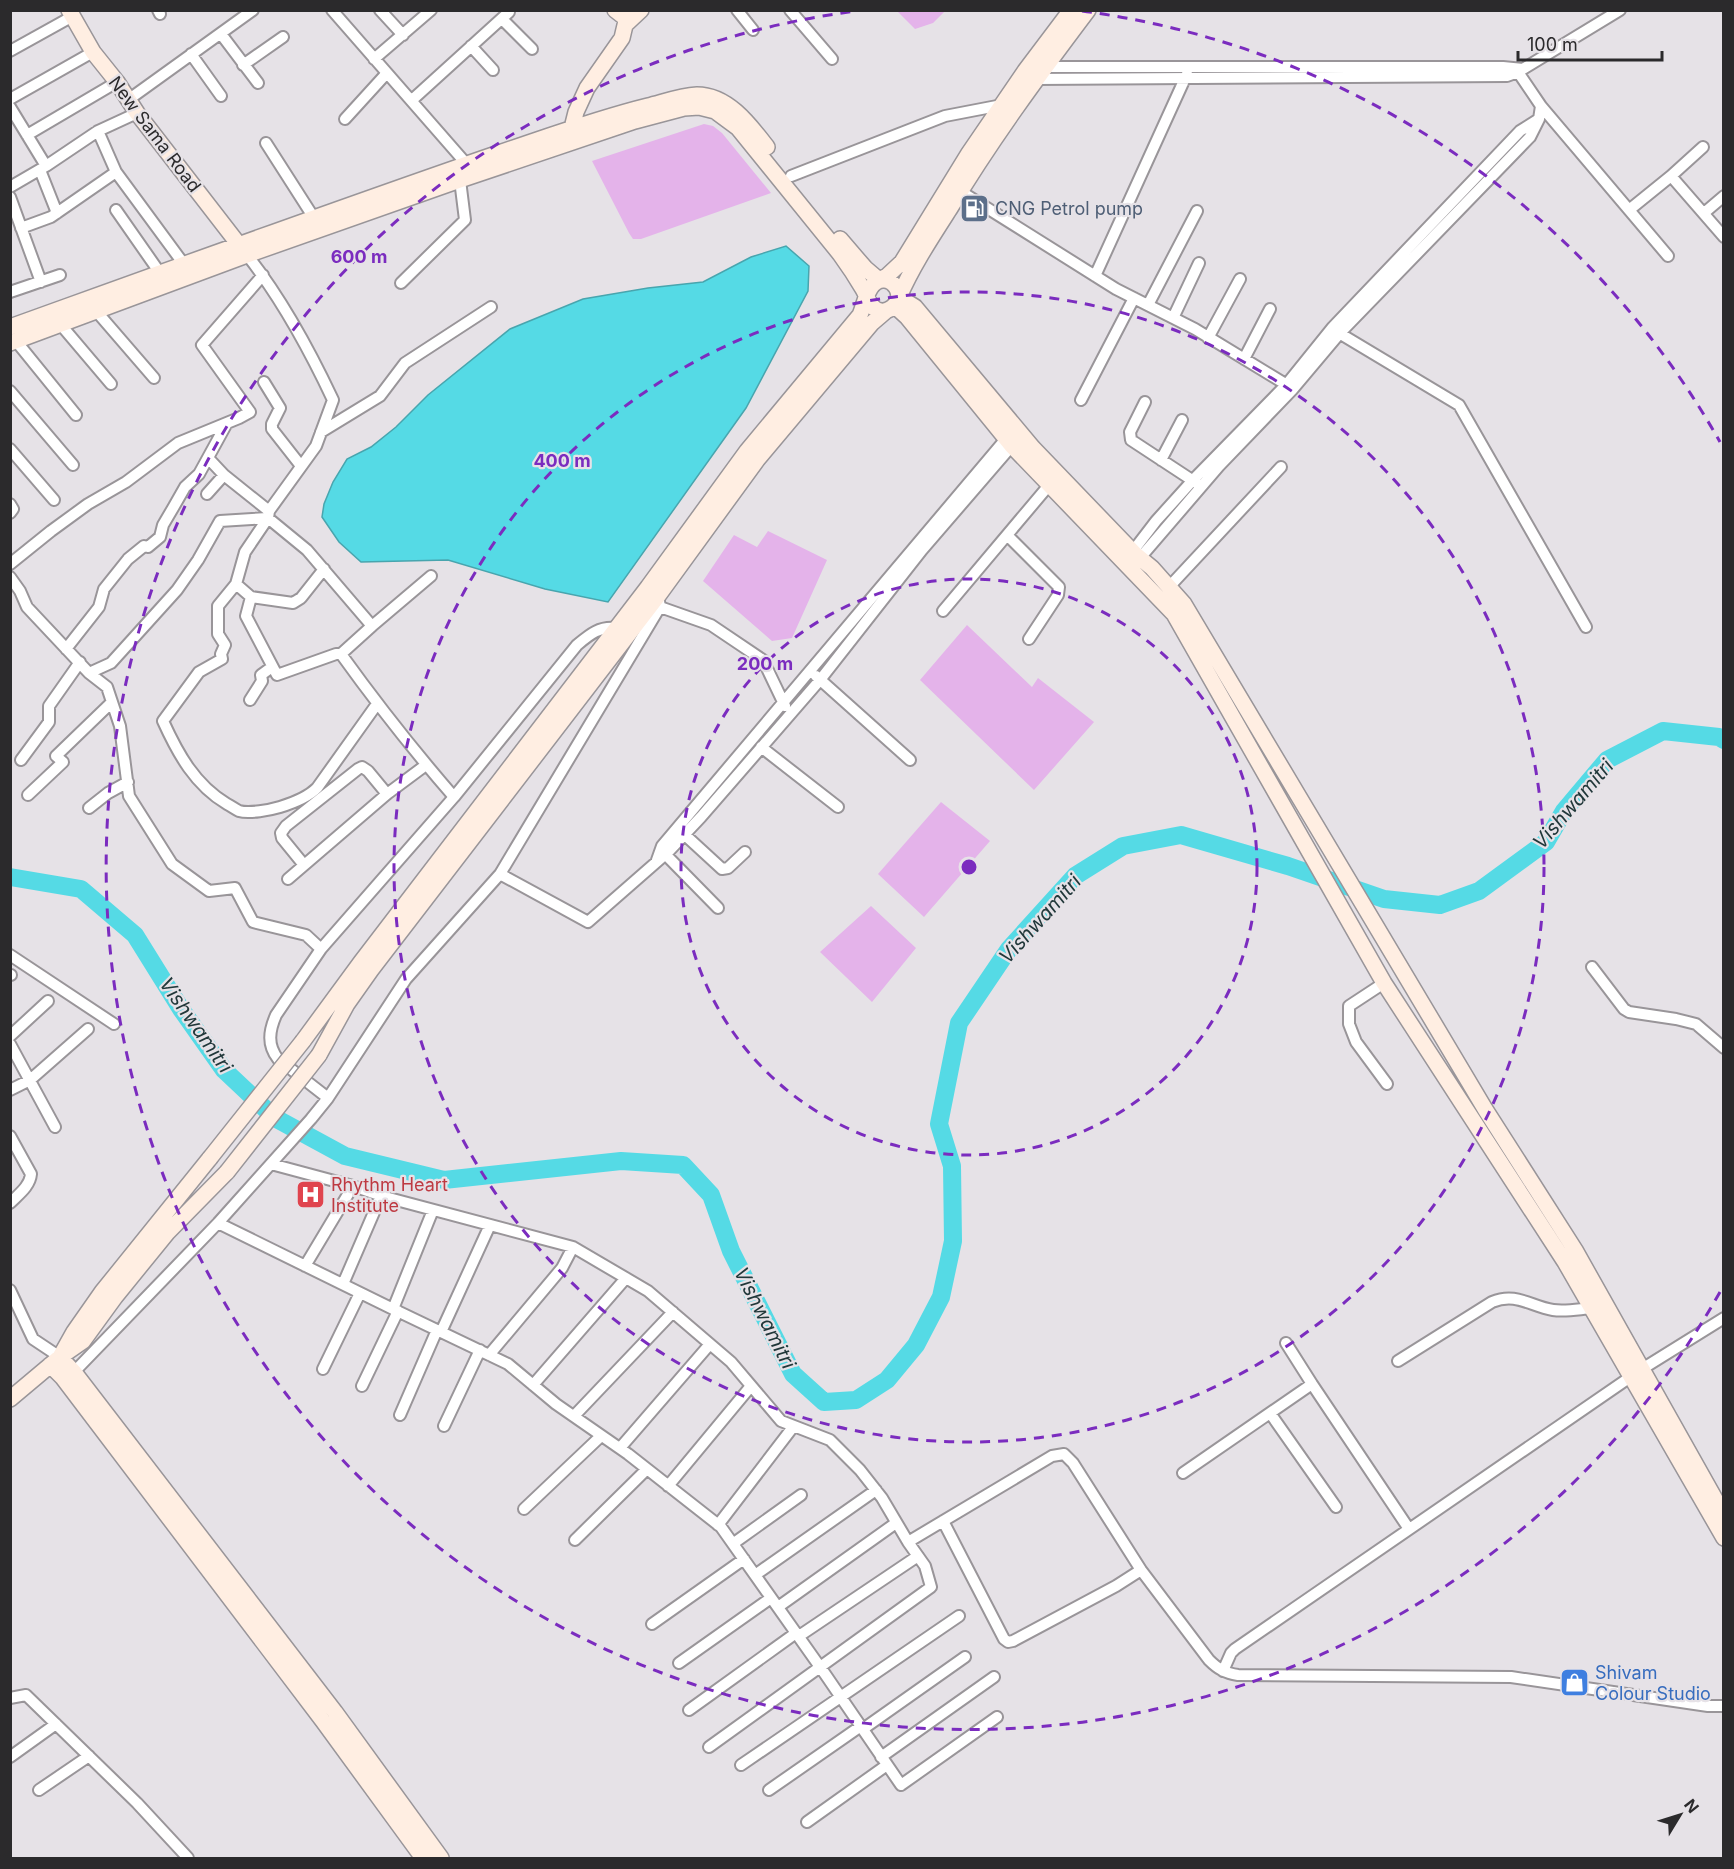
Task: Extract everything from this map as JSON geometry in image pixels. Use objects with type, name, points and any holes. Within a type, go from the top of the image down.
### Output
[{"type":"main road","points":[[568,137],[567,108],[581,81],[624,18],[641,10]]},
{"type":"main road","points":[[55,1361],[102,1292],[303,1041],[616,628],[799,400],[872,323],[893,305],[913,267],[1071,10]]},
{"type":"main road","points":[[799,400],[860,315],[871,286],[887,276],[902,262],[969,153],[1002,105],[1088,10]]},
{"type":"main road","name":"New Sama Road","points":[[71,13],[93,52],[117,82],[132,107],[243,249]]},
{"type":"main road","points":[[568,137],[576,111],[588,87],[622,38],[624,18]]},
{"type":"main road","points":[[588,87],[591,108],[603,118]]},
{"type":"main road","points":[[568,137],[603,118],[683,97],[698,95],[723,103],[748,122],[866,268],[879,280],[894,284],[897,288],[893,305]]},
{"type":"main road","points":[[12,337],[61,325],[74,312],[97,312],[314,218],[471,170],[568,137],[684,108],[699,107],[715,111],[750,141],[840,254],[868,296],[872,306],[880,311],[893,305],[915,307],[1050,484],[1169,587],[1184,604],[1485,1109],[1546,1218]]},
{"type":"main road","points":[[12,337],[183,263],[243,249],[460,180],[471,170]]},
{"type":"main road","points":[[1014,436],[1131,554],[1174,614],[1384,983],[1546,1218],[1724,1515]]},
{"type":"main road","points":[[10,1399],[83,1341],[160,1242],[227,1172],[319,1055],[347,1004],[370,970],[659,602],[764,442]]},
{"type":"main road","points":[[1262,768],[1278,761]]},
{"type":"main road","points":[[1570,1256],[1592,1308],[1637,1373],[1724,1538]]},
{"type":"main road","points":[[55,1361],[69,1375],[328,1703],[441,1858]]},
{"type":"main road","points":[[69,1375],[423,1858]]},
{"type":"street","points":[[10,187],[43,168],[132,107],[191,54],[253,10]]},
{"type":"street","points":[[332,10],[471,170]]},
{"type":"street","points":[[380,10],[403,35]]},
{"type":"street","points":[[737,10],[753,30]]},
{"type":"street","points":[[790,10],[832,59]]},
{"type":"street","points":[[374,60],[428,11]]},
{"type":"street","points":[[1034,69],[1187,73],[1503,67],[1521,70],[1613,12]]},
{"type":"street","points":[[10,51],[71,13]]},
{"type":"street","points":[[412,100],[506,15],[532,50]]},
{"type":"street","points":[[221,34],[258,83]]},
{"type":"street","points":[[243,65],[283,37]]},
{"type":"street","points":[[471,46],[493,70]]},
{"type":"street","points":[[10,99],[93,52]]},
{"type":"street","points":[[191,54],[221,96]]},
{"type":"street","points":[[1521,70],[1541,106],[1668,256]]},
{"type":"street","points":[[1095,276],[1187,73]]},
{"type":"street","points":[[345,119],[386,74]]},
{"type":"street","points":[[27,135],[117,82]]},
{"type":"street","points":[[791,176],[945,116],[1002,105]]},
{"type":"street","points":[[1131,554],[1156,521],[1197,483],[1290,387],[1336,331],[1520,131],[1539,119],[1541,106]]},
{"type":"street","points":[[10,107],[15,127],[27,135],[43,168],[57,213]]},
{"type":"street","points":[[98,131],[116,172],[183,263]]},
{"type":"street","points":[[266,143],[314,218]]},
{"type":"street","points":[[1629,210],[1703,147]]},
{"type":"street","points":[[21,228],[51,217],[116,172]]},
{"type":"street","points":[[1671,176],[1724,237]]},
{"type":"street","points":[[401,283],[465,220],[460,180]]},
{"type":"street","points":[[960,192],[1095,276],[1173,318],[1290,387]]},
{"type":"street","points":[[1704,213],[1724,196]]},
{"type":"street","points":[[10,197],[41,282]]},
{"type":"street","points":[[116,210],[160,273]]},
{"type":"street","points":[[1148,305],[1197,211]]},
{"type":"street","points":[[243,249],[263,275],[313,357],[333,400],[316,446],[268,514],[245,552],[236,584],[218,606],[218,634],[225,645],[221,654],[222,659],[199,672],[163,721],[177,751],[190,771],[213,796],[240,811],[269,810],[306,797],[317,788],[377,704]]},
{"type":"street","points":[[1173,318],[1199,263]]},
{"type":"street","points":[[10,292],[60,275]]},
{"type":"street","points":[[10,564],[88,504],[126,482],[178,443],[250,412],[202,345],[263,275]]},
{"type":"street","points":[[1208,338],[1240,279]]},
{"type":"street","points":[[1081,400],[1134,298]]},
{"type":"street","points":[[321,432],[380,396],[405,363],[491,307]]},
{"type":"street","points":[[1244,359],[1270,309]]},
{"type":"street","points":[[97,312],[154,378]]},
{"type":"street","points":[[61,325],[111,384]]},
{"type":"street","points":[[1336,331],[1459,405],[1586,627]]},
{"type":"street","points":[[12,337],[76,415]]},
{"type":"street","points":[[264,382],[280,408],[272,429],[301,466]]},
{"type":"street","points":[[10,391],[73,465]]},
{"type":"street","points":[[1145,402],[1129,435],[1133,442],[1197,483]]},
{"type":"street","points":[[1161,460],[1182,420]]},
{"type":"street","points":[[66,650],[99,607],[104,589],[129,559],[144,546],[148,547],[160,537],[163,525],[185,487],[199,474],[227,423]]},
{"type":"street","points":[[661,858],[662,846],[783,702],[880,595],[1014,436]]},
{"type":"street","points":[[10,449],[54,500]]},
{"type":"street","points":[[208,458],[307,550],[372,626]]},
{"type":"street","points":[[1169,587],[1281,467]]},
{"type":"street","points":[[207,495],[224,475]]},
{"type":"street","points":[[943,611],[1050,484]]},
{"type":"street","points":[[10,504],[13,509],[10,513]]},
{"type":"street","points":[[89,673],[111,663],[177,590],[198,560],[220,521],[268,514]]},
{"type":"street","points":[[1007,535],[1057,584],[1059,591],[1029,639]]},
{"type":"street","points":[[236,584],[251,597],[292,603],[301,598],[324,569]]},
{"type":"street","points":[[251,597],[246,616],[277,675],[341,654],[431,576]]},
{"type":"street","points":[[10,577],[27,607],[66,650],[107,687],[120,726],[129,796],[172,864],[209,891],[235,888],[253,922],[306,935],[321,949]]},
{"type":"street","points":[[500,874],[588,922],[685,835],[820,680],[880,595]]},
{"type":"street","points":[[69,1375],[218,1223],[311,1119],[328,1098],[406,979],[500,874],[659,602],[711,625],[763,660],[790,714]]},
{"type":"street","points":[[328,1098],[278,1059],[271,1046],[270,1037],[271,1026],[276,1015],[321,949],[454,797],[577,645],[593,632],[606,627],[616,628]]},
{"type":"street","points":[[341,654],[377,704],[454,797]]},
{"type":"street","points":[[21,760],[49,722],[49,706],[80,662]]},
{"type":"street","points":[[250,700],[262,681],[261,675],[273,667]]},
{"type":"street","points":[[811,670],[910,759]]},
{"type":"street","points":[[28,795],[63,762],[56,756],[112,702]]},
{"type":"street","points":[[760,747],[838,807]]},
{"type":"street","points":[[288,879],[387,794],[426,765]]},
{"type":"street","points":[[304,865],[282,838],[281,833],[286,826],[358,769],[368,771],[387,794]]},
{"type":"street","points":[[89,808],[108,793],[128,782]]},
{"type":"street","points":[[685,835],[722,869],[728,868],[745,852]]},
{"type":"street","points":[[661,858],[718,908]]},
{"type":"street","points":[[10,955],[114,1024]]},
{"type":"street","points":[[1592,967],[1624,1009],[1629,1012],[1696,1024],[1724,1048]]},
{"type":"street","points":[[1384,983],[1349,1006],[1349,1024],[1356,1042],[1387,1084]]},
{"type":"street","points":[[10,1036],[48,1001]]},
{"type":"street","points":[[10,1090],[30,1080],[88,1029]]},
{"type":"street","points":[[10,1044],[55,1127]]},
{"type":"street","points":[[10,1136],[31,1178],[10,1203]]},
{"type":"street","points":[[272,1162],[381,1196],[573,1246],[648,1291],[731,1362],[781,1421],[830,1440],[876,1490],[924,1566],[931,1587],[709,1747]]},
{"type":"street","points":[[305,1266],[353,1186]]},
{"type":"street","points":[[343,1284],[381,1196]]},
{"type":"street","points":[[362,1386],[396,1310],[433,1210]]},
{"type":"street","points":[[218,1223],[508,1364],[718,1525],[734,1543],[901,1785],[997,1717]]},
{"type":"street","points":[[400,1415],[490,1225]]},
{"type":"street","points":[[444,1426],[484,1352],[561,1268],[573,1246]]},
{"type":"street","points":[[533,1385],[626,1278]]},
{"type":"street","points":[[10,1290],[14,1309],[33,1339],[55,1361]]},
{"type":"street","points":[[323,1369],[360,1293]]},
{"type":"street","points":[[1398,1361],[1492,1302],[1501,1299],[1511,1298],[1559,1311],[1592,1308]]},
{"type":"street","points":[[574,1416],[673,1312]]},
{"type":"street","points":[[1223,1671],[1235,1649],[1408,1528],[1637,1373],[1724,1318]]},
{"type":"street","points":[[1286,1343],[1408,1528]]},
{"type":"street","points":[[620,1448],[710,1344]]},
{"type":"street","points":[[1182,1473],[1312,1384]]},
{"type":"street","points":[[668,1486],[751,1386]]},
{"type":"street","points":[[1270,1413],[1336,1507]]},
{"type":"street","points":[[718,1525],[793,1427]]},
{"type":"street","points":[[524,1509],[601,1436]]},
{"type":"street","points":[[908,1542],[1052,1456],[1064,1454],[1073,1463],[1141,1570],[1209,1660],[1223,1671],[1238,1675],[1511,1677],[1708,1706],[1724,1706]]},
{"type":"street","points":[[575,1540],[647,1469]]},
{"type":"street","points":[[755,1575],[876,1490]]},
{"type":"street","points":[[734,1543],[801,1495]]},
{"type":"street","points":[[943,1521],[1004,1639],[1008,1642],[1116,1586],[1141,1570]]},
{"type":"street","points":[[679,1663],[896,1523]]},
{"type":"street","points":[[689,1710],[797,1634],[918,1556]]},
{"type":"street","points":[[651,1624],[744,1559]]},
{"type":"street","points":[[741,1765],[959,1617]]},
{"type":"street","points":[[770,1790],[965,1657]]},
{"type":"street","points":[[807,1822],[994,1677]]},
{"type":"street","points":[[10,1698],[26,1695],[137,1803],[188,1858]]},
{"type":"street","points":[[10,1757],[56,1724]]},
{"type":"street","points":[[39,1790],[89,1756]]},
{"type":"shaded area","points":[[897,11],[945,11],[933,23],[915,29]]},
{"type":"shaded area","points":[[704,124],[713,126],[722,133],[771,193],[641,239],[633,239],[592,161]]},
{"type":"shaded area","points":[[768,531],[827,560],[792,638],[772,641],[703,581],[734,535],[757,547]]},
{"type":"shaded area","points":[[967,625],[1032,687],[1038,678],[1094,722],[1034,790],[920,680]]},
{"type":"shaded area","points":[[941,802],[990,841],[924,917],[878,874]]},
{"type":"shaded area","points":[[871,906],[916,948],[872,1002],[820,952]]},
{"type":"water","points":[[786,246],[809,266],[808,291],[746,408],[608,602],[545,589],[448,560],[361,562],[339,542],[322,517],[324,504],[333,482],[347,459],[371,447],[396,427],[428,395],[510,329],[583,299],[703,282],[751,257]]},
{"type":"waterway","name":"Vishwamitri","points":[[10,877],[81,889],[135,935],[181,1009],[224,1070],[275,1118],[345,1156],[444,1180],[621,1161],[683,1165],[711,1195],[731,1251],[793,1374],[824,1402],[856,1400],[887,1380],[916,1345],[941,1297],[953,1241],[952,1166],[939,1124],[959,1023],[1009,949],[1075,876],[1123,846],[1181,835],[1288,866],[1384,899],[1440,905],[1479,891],[1546,842],[1564,811],[1607,760],[1663,731],[1719,737],[1724,740]]},
{"type":"place","name":"CNG Petrol pump","points":[[974,208]]},
{"type":"place","name":"Rhythm Heart Institute","points":[[310,1194]]},
{"type":"place","name":"Shivam Colour Studio","points":[[1574,1682]]}]
